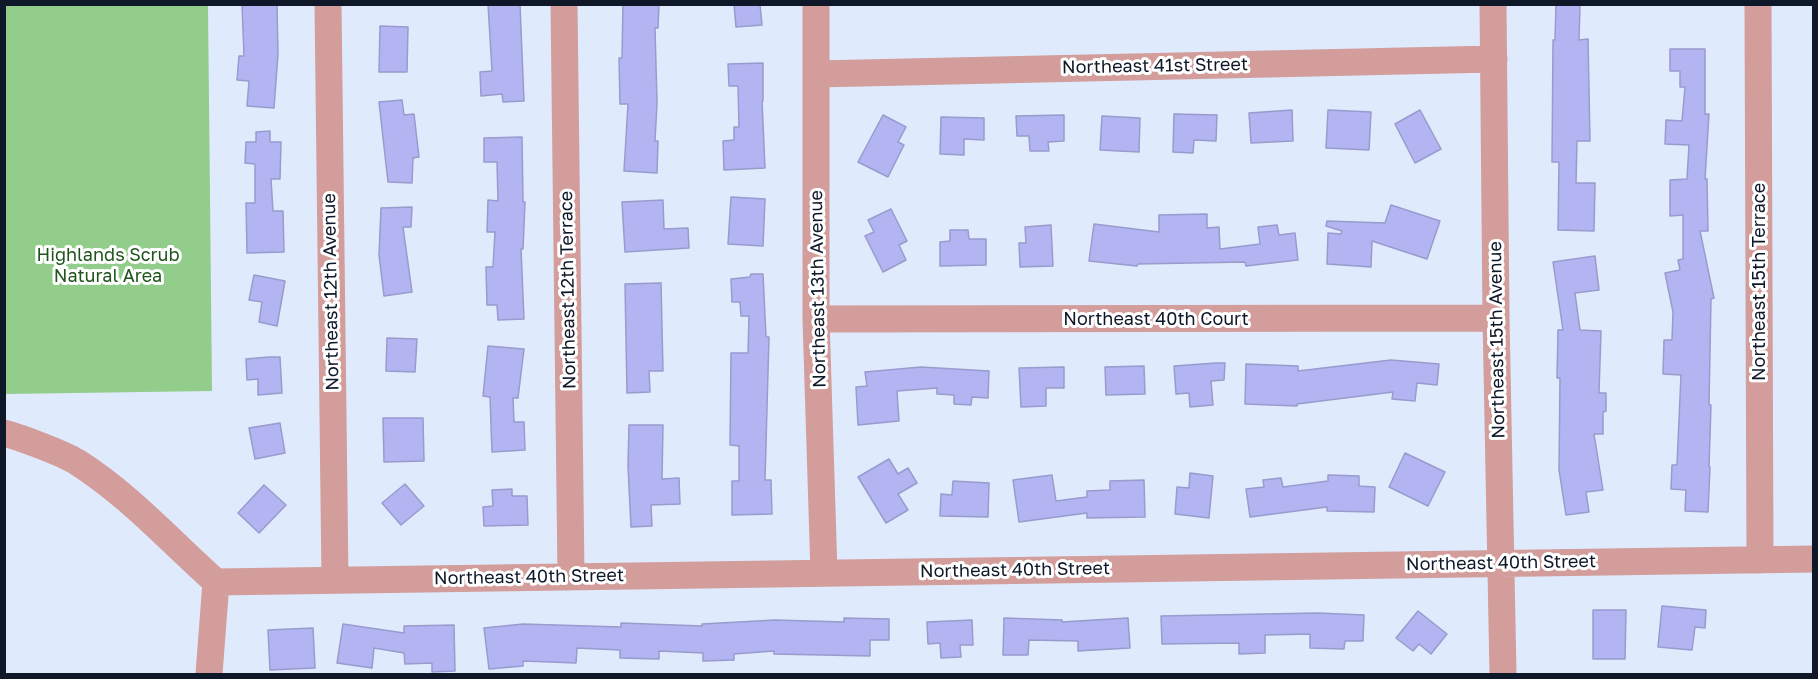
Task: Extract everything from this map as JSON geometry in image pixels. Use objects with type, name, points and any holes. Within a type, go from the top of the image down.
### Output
[{"type":"street","name":"Northeast 12th Avenue","points":[[328,4],[335,580]]},
{"type":"street","name":"Northeast 12th Terrace","points":[[564,4],[571,576]]},
{"type":"street","name":"Northeast 13th Avenue","points":[[816,4],[816,319],[824,573]]},
{"type":"street","name":"Northeast 15th Avenue","points":[[1494,4],[1496,318],[1503,675]]},
{"type":"street","name":"Northeast 15th Terrace","points":[[1758,4],[1760,560]]},
{"type":"street","name":"Northeast 41st Street","points":[[816,74],[1494,59]]},
{"type":"street","name":"Northeast 40th Court","points":[[816,319],[1496,318]]},
{"type":"street","points":[[4,433],[75,461],[138,507],[180,550],[216,582],[209,675]]},
{"type":"street","name":"Northeast 40th Street","points":[[216,582],[1814,559]]},
{"type":"green space","name":"Highlands Scrub Natural Area","points":[[4,5],[208,5],[212,391],[5,394]]},
{"type":"building","points":[[242,4],[277,4],[278,54],[274,108],[247,106],[249,81],[237,80],[239,56],[244,56]]},
{"type":"building","points":[[488,4],[520,4],[524,101],[503,102],[502,94],[481,96],[480,72],[492,71]]},
{"type":"building","points":[[623,4],[659,4],[658,28],[655,28],[657,173],[624,171],[628,104],[620,104],[619,58],[622,58]]},
{"type":"building","points":[[734,4],[760,4],[762,25],[736,27]]},
{"type":"building","points":[[1556,4],[1580,4],[1579,40],[1588,39],[1590,141],[1577,141],[1576,183],[1595,183],[1594,231],[1558,230],[1559,162],[1552,162],[1553,40],[1555,40]]},
{"type":"building","points":[[380,26],[408,27],[407,72],[379,72]]},
{"type":"building","points":[[1670,49],[1705,49],[1705,114],[1709,114],[1705,179],[1707,179],[1708,231],[1700,231],[1714,298],[1711,299],[1708,512],[1685,511],[1686,490],[1671,489],[1672,465],[1677,465],[1681,375],[1663,374],[1664,340],[1672,340],[1673,312],[1665,273],[1680,270],[1678,260],[1683,259],[1683,215],[1670,216],[1670,180],[1687,179],[1689,145],[1665,144],[1666,120],[1682,121],[1685,87],[1680,87],[1680,71],[1670,71]]},
{"type":"building","points":[[763,63],[765,168],[724,170],[723,141],[734,140],[734,127],[739,127],[738,86],[729,86],[728,64]]},
{"type":"building","points":[[402,100],[404,115],[414,114],[419,157],[413,158],[412,183],[388,182],[379,102]]},
{"type":"building","points":[[1292,110],[1293,141],[1251,143],[1249,113]]},
{"type":"building","points":[[1328,110],[1371,112],[1369,150],[1326,148]]},
{"type":"building","points":[[1420,110],[1441,149],[1415,163],[1395,124]]},
{"type":"building","points":[[1174,114],[1217,115],[1216,141],[1194,140],[1193,153],[1173,152]]},
{"type":"building","points":[[883,115],[906,127],[898,142],[904,145],[888,177],[858,162]]},
{"type":"building","points":[[1064,115],[1064,141],[1048,142],[1049,151],[1030,151],[1029,136],[1017,136],[1016,116]]},
{"type":"building","points":[[1102,116],[1140,118],[1139,152],[1100,150]]},
{"type":"building","points":[[941,117],[984,118],[984,140],[964,139],[964,155],[940,154]]},
{"type":"building","points":[[270,131],[270,142],[281,142],[280,179],[271,179],[273,211],[283,211],[284,252],[247,253],[246,203],[255,203],[255,164],[245,163],[246,142],[256,142],[256,132]]},
{"type":"building","points":[[522,137],[523,202],[525,202],[523,249],[521,249],[524,319],[498,320],[497,305],[487,305],[486,267],[493,267],[495,232],[487,232],[488,200],[498,201],[497,162],[484,162],[484,138]]},
{"type":"building","points":[[731,197],[765,199],[763,246],[728,244]]},
{"type":"building","points":[[663,200],[664,229],[688,228],[689,248],[625,252],[622,202]]},
{"type":"building","points":[[1391,205],[1440,221],[1427,259],[1372,241],[1371,267],[1327,264],[1328,233],[1341,234],[1342,231],[1326,226],[1327,221],[1385,223]]},
{"type":"building","points":[[412,207],[411,227],[403,227],[412,292],[384,296],[379,255],[381,208]]},
{"type":"building","points":[[891,209],[907,241],[899,245],[906,260],[883,272],[865,236],[874,232],[868,220]]},
{"type":"building","points":[[1207,214],[1207,228],[1219,227],[1220,249],[1260,244],[1258,227],[1277,225],[1279,235],[1295,233],[1298,260],[1246,266],[1245,262],[1138,264],[1137,266],[1089,261],[1094,224],[1159,232],[1159,215]]},
{"type":"building","points":[[1051,225],[1053,266],[1020,267],[1019,243],[1026,243],[1025,227]]},
{"type":"building","points":[[950,230],[968,230],[969,239],[986,239],[986,265],[940,266],[940,242],[950,241]]},
{"type":"building","points":[[1595,256],[1599,290],[1575,293],[1580,330],[1601,331],[1599,393],[1606,393],[1606,411],[1603,412],[1603,434],[1594,434],[1603,490],[1586,492],[1589,512],[1566,515],[1559,470],[1560,378],[1557,378],[1558,330],[1563,330],[1553,262]]},
{"type":"building","points":[[751,274],[763,274],[766,337],[769,337],[765,480],[771,480],[772,514],[732,515],[732,481],[739,481],[739,446],[730,445],[731,353],[748,353],[749,316],[741,316],[740,302],[732,302],[731,279],[750,277]]},
{"type":"building","points":[[254,275],[285,281],[277,326],[259,322],[262,302],[249,300]]},
{"type":"building","points":[[661,283],[663,371],[649,371],[650,392],[627,393],[625,284]]},
{"type":"building","points":[[387,338],[417,339],[415,372],[386,371]]},
{"type":"building","points":[[488,346],[524,349],[518,398],[513,398],[514,422],[524,422],[525,450],[492,452],[490,397],[483,396]]},
{"type":"building","points":[[280,357],[282,393],[258,395],[258,379],[247,380],[246,359]]},
{"type":"building","points":[[1391,360],[1439,364],[1437,385],[1417,383],[1415,401],[1392,399],[1393,392],[1297,404],[1297,406],[1245,404],[1246,364],[1298,366],[1298,371]]},
{"type":"building","points":[[1225,363],[1224,380],[1211,381],[1213,405],[1190,407],[1189,393],[1176,394],[1174,366]]},
{"type":"building","points":[[1144,366],[1145,394],[1106,395],[1105,367]]},
{"type":"building","points":[[921,367],[989,371],[988,398],[972,397],[971,405],[954,404],[954,395],[937,394],[937,388],[897,391],[899,421],[858,425],[856,387],[867,386],[865,372]]},
{"type":"building","points":[[1064,367],[1064,388],[1046,388],[1046,406],[1021,407],[1019,368]]},
{"type":"building","points":[[383,418],[423,418],[424,461],[384,462]]},
{"type":"building","points":[[280,423],[285,453],[255,459],[249,428]]},
{"type":"building","points":[[629,425],[663,425],[662,479],[679,478],[680,504],[651,505],[652,526],[631,527],[628,466]]},
{"type":"building","points":[[1405,453],[1445,472],[1428,506],[1389,487]]},
{"type":"building","points":[[889,459],[898,474],[908,468],[917,483],[898,494],[908,510],[886,523],[858,477]]},
{"type":"building","points":[[1190,473],[1213,476],[1209,518],[1175,514],[1177,487],[1189,488]]},
{"type":"building","points":[[1052,475],[1056,501],[1087,497],[1087,491],[1110,490],[1110,481],[1144,480],[1145,517],[1087,518],[1087,513],[1019,522],[1013,480]]},
{"type":"building","points":[[1328,475],[1359,476],[1359,486],[1375,487],[1374,512],[1327,511],[1327,507],[1250,517],[1246,489],[1264,487],[1263,480],[1281,478],[1283,487],[1328,481]]},
{"type":"building","points":[[953,481],[989,483],[988,517],[940,516],[941,494],[952,495]]},
{"type":"building","points":[[405,484],[424,506],[401,525],[382,503]]},
{"type":"building","points":[[264,485],[286,505],[259,533],[238,513]]},
{"type":"building","points":[[512,489],[512,496],[527,496],[528,525],[484,526],[483,507],[493,506],[492,490]]},
{"type":"building","points":[[1662,606],[1706,610],[1705,628],[1695,627],[1692,650],[1658,647]]},
{"type":"building","points":[[1593,610],[1626,610],[1625,659],[1593,659]]},
{"type":"building","points":[[1418,611],[1447,634],[1431,654],[1419,644],[1413,651],[1396,638]]},
{"type":"building","points":[[1317,613],[1364,615],[1363,641],[1345,641],[1344,649],[1310,648],[1310,634],[1265,635],[1265,653],[1239,654],[1239,643],[1162,644],[1161,616]]},
{"type":"building","points":[[844,618],[889,619],[889,640],[870,640],[870,656],[774,654],[774,651],[734,654],[734,660],[703,661],[703,653],[659,651],[659,659],[620,658],[620,650],[577,648],[576,663],[523,661],[523,666],[489,669],[484,628],[523,624],[621,627],[621,623],[702,626],[702,624],[775,620],[844,622]]},
{"type":"building","points":[[1004,618],[1062,620],[1062,622],[1128,618],[1130,648],[1078,651],[1078,641],[1029,640],[1028,655],[1003,655]]},
{"type":"building","points":[[972,620],[973,645],[960,645],[961,657],[941,658],[940,643],[928,644],[927,622]]},
{"type":"building","points":[[343,624],[404,633],[404,626],[454,625],[455,671],[432,672],[432,663],[405,664],[404,653],[374,648],[372,668],[337,663]]},
{"type":"building","points":[[313,628],[315,668],[270,670],[268,630]]}]
